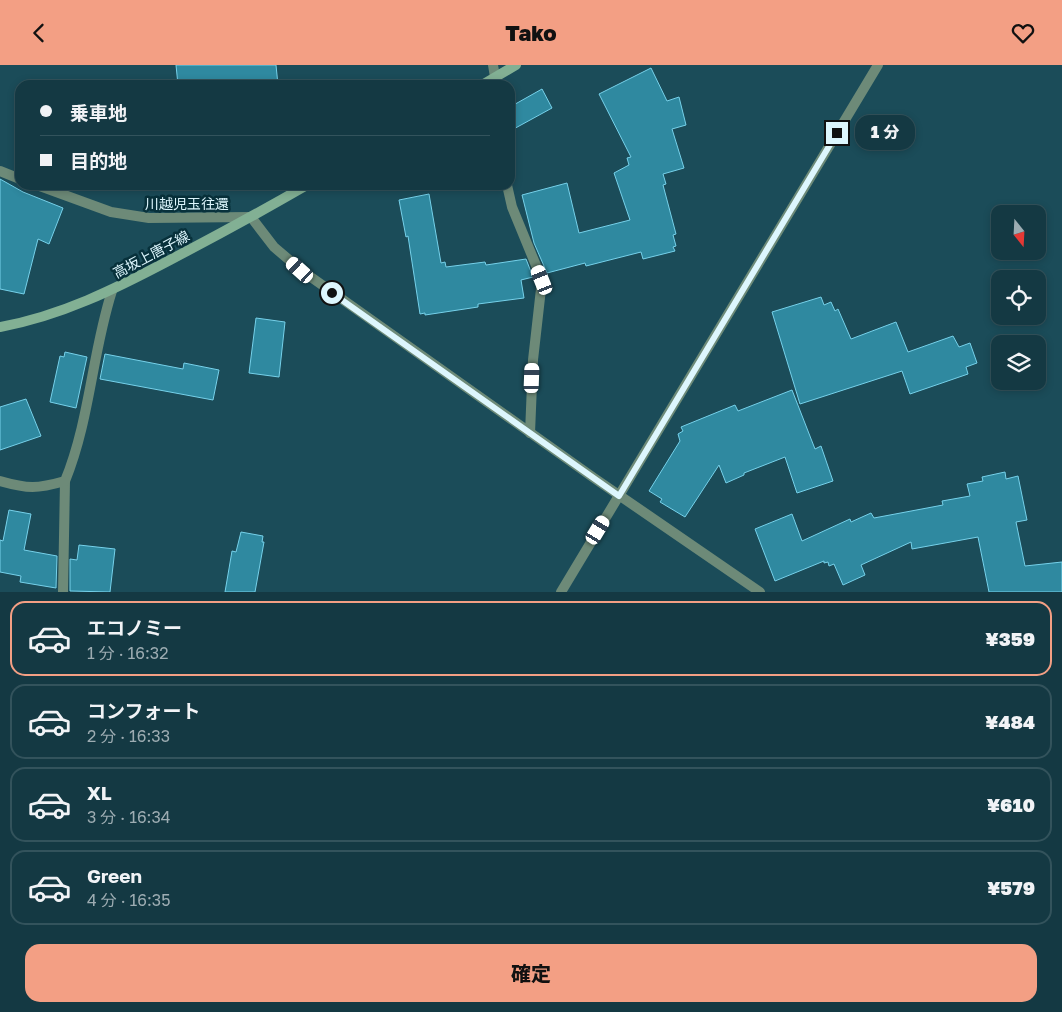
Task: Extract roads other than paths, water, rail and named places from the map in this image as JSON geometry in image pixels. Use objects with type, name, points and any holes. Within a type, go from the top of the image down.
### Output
[{"type":"main road","points":[[490,80],[516,65]]},
{"type":"main road","name":"高坂上唐子線","points":[[0,327],[28,322],[112,291],[252,217],[298,190]]},
{"type":"street","points":[[493,65],[495,77]]},
{"type":"street","points":[[561,592],[878,65]]},
{"type":"street","points":[[0,171],[15,177]]},
{"type":"street","name":"川越児玉往還","points":[[51,190],[111,212],[149,219],[252,217]]},
{"type":"street","points":[[508,190],[512,207],[542,280],[533,360],[530,433]]},
{"type":"street","points":[[252,217],[274,247],[300,270],[619,496],[760,592]]},
{"type":"street","points":[[63,592],[65,481],[84,420],[102,320],[112,291]]},
{"type":"street","points":[[0,481],[25,488],[46,487],[65,481]]}]
